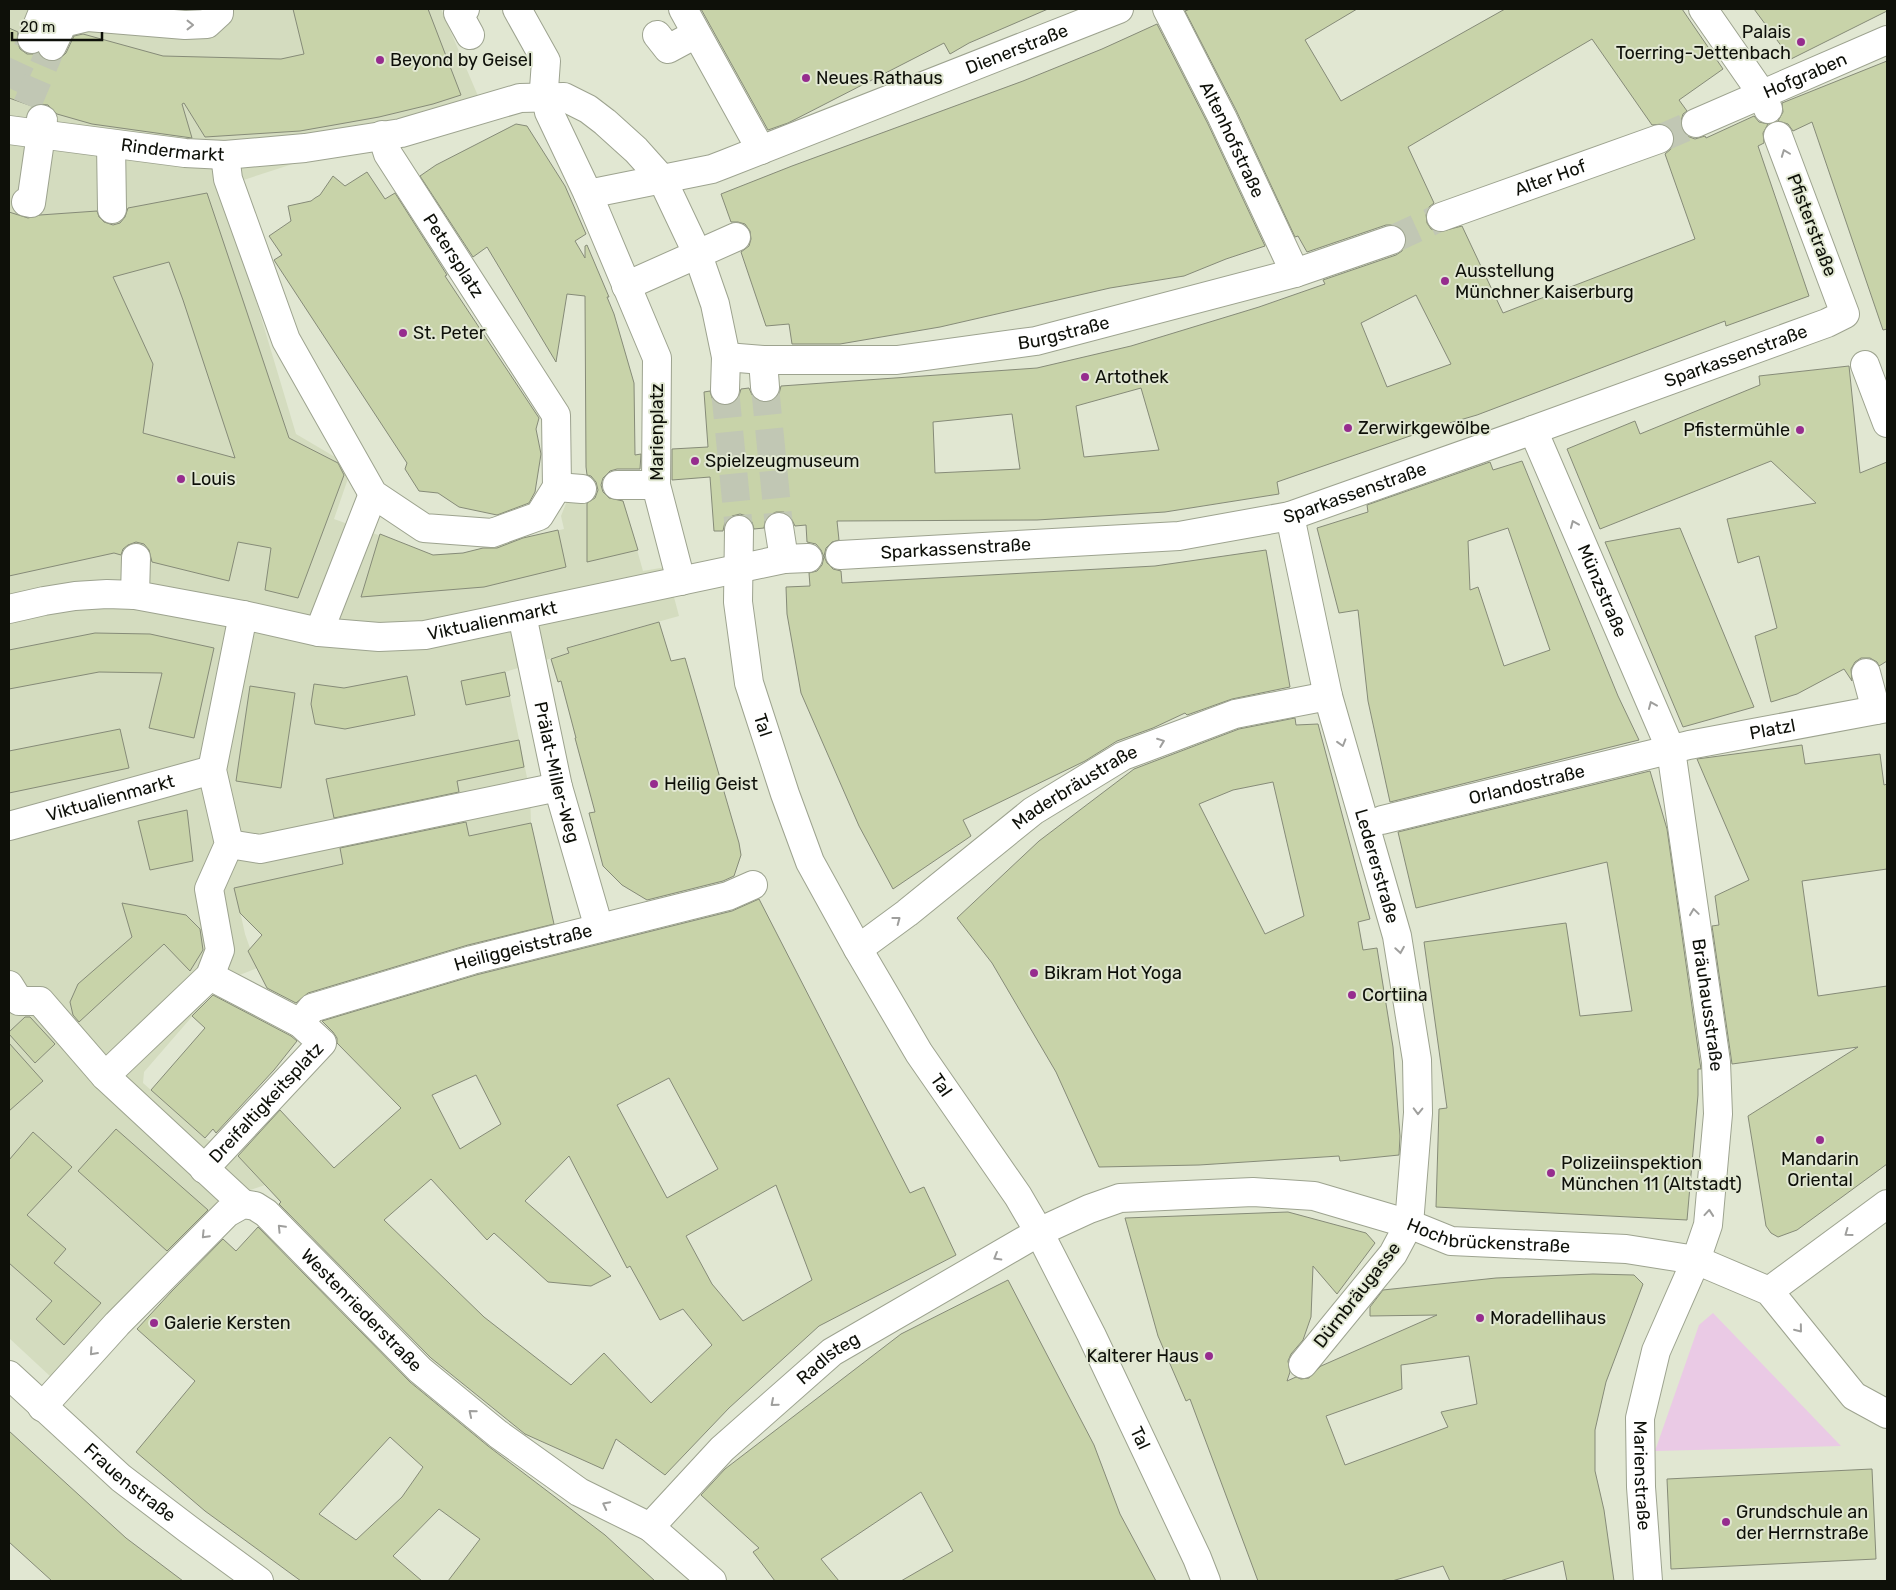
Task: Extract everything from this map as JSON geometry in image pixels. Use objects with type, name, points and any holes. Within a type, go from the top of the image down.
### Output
[{"type":"street","points":[[52,25],[88,17],[185,25],[207,24],[219,13],[219,9]]},
{"type":"street","points":[[466,9],[458,13],[470,36]]},
{"type":"street","name":"Marienplatz","points":[[517,9],[546,60],[544,89],[549,112],[588,194],[656,358],[656,485],[680,581]]},
{"type":"street","points":[[588,194],[712,169],[768,148],[696,34],[683,9]]},
{"type":"street","name":"Dienerstraße","points":[[768,148],[1119,9]]},
{"type":"street","name":"Altenhofstraße","points":[[1167,9],[1222,117],[1295,273]]},
{"type":"street","name":"Hofgraben","points":[[1703,9],[1765,102],[1887,40]]},
{"type":"street","points":[[662,37],[668,49],[696,34]]},
{"type":"street","points":[[545,96],[564,97],[588,109],[636,150],[662,179],[698,255],[715,304],[726,357],[725,390]]},
{"type":"street","name":"Rindermarkt","points":[[26,202],[32,203],[27,124],[111,144],[185,153],[226,155],[303,140],[400,133],[520,98],[545,96]]},
{"type":"street","points":[[1696,123],[1765,102]]},
{"type":"street","name":"Petersplatz","points":[[226,155],[228,179],[286,340],[373,494],[424,528],[492,534],[539,516],[570,488],[556,415],[388,154],[382,135]]},
{"type":"street","name":"Pfisterstraße","points":[[1778,136],[1836,318]]},
{"type":"street","name":"Alter Hof","points":[[1441,217],[1659,139]]},
{"type":"street","points":[[111,144],[112,210]]},
{"type":"street","points":[[626,286],[736,237]]},
{"type":"street","name":"Burgstraße","points":[[726,357],[763,360],[897,360],[1036,341],[1295,273],[1391,240]]},
{"type":"street","name":"Sparkassenstraße","points":[[840,555],[1179,536],[1290,516],[1533,430],[1836,318]]},
{"type":"street","points":[[763,360],[765,387]]},
{"type":"street","points":[[1865,365],[1887,423]]},
{"type":"street","name":"Münzstraße","points":[[1533,430],[1671,750]]},
{"type":"street","points":[[617,485],[656,485]]},
{"type":"street","points":[[319,632],[373,494]]},
{"type":"street","name":"Ledererstraße","points":[[1290,516],[1328,696],[1397,936],[1417,1060],[1418,1113],[1409,1224]]},
{"type":"street","points":[[739,530],[739,569],[796,558],[780,527]]},
{"type":"street","points":[[135,595],[136,558]]},
{"type":"street","name":"Viktualienmarkt","points":[[9,609],[75,596],[135,595],[243,615],[319,632],[379,637],[425,635],[739,569]]},
{"type":"street","name":"Tal","points":[[739,569],[738,602],[749,683],[810,862],[919,1053],[1018,1196],[1039,1232],[1102,1356],[1206,1581]]},
{"type":"street","points":[[105,1076],[210,976],[220,950],[209,889],[229,844],[212,770],[243,615]]},
{"type":"street","name":"Prälat-Miller-Weg","points":[[522,615],[558,787],[600,928]]},
{"type":"street","name":"Platzl","points":[[1671,750],[1881,709],[1866,673]]},
{"type":"street","name":"Maderbräustraße","points":[[858,949],[907,913],[1033,811],[1123,756],[1235,714],[1328,696]]},
{"type":"street","name":"Orlandostraße","points":[[1382,820],[1671,750]]},
{"type":"street","name":"Bräuhausstraße","points":[[1671,750],[1716,1062],[1718,1114],[1708,1225],[1696,1260]]},
{"type":"street","name":"Viktualienmarkt","points":[[9,826],[212,770]]},
{"type":"street","points":[[229,844],[260,849],[558,787]]},
{"type":"street","name":"Heiliggeiststraße","points":[[300,1023],[312,1008],[472,960],[728,896],[753,885]]},
{"type":"street","name":"Dreifaltigkeitsplatz","points":[[204,1169],[322,1043],[300,1023],[210,976]]},
{"type":"street","points":[[12,998],[40,1001],[105,1076],[242,1204],[227,1213],[117,1324],[42,1407]]},
{"type":"street","name":"Hochbrückenstraße","points":[[1039,1232],[1089,1209],[1120,1198],[1253,1192],[1314,1196],[1409,1224],[1451,1241],[1626,1249],[1696,1260],[1769,1291],[1854,1396],[1887,1414]]},
{"type":"street","name":"Westenriederstraße","points":[[242,1204],[255,1206],[266,1213],[420,1370],[498,1434],[579,1492],[650,1527],[712,1581]]},
{"type":"street","points":[[1769,1291],[1887,1204]]},
{"type":"street","name":"Dürnbräugasse","points":[[1303,1364],[1393,1254],[1409,1224]]},
{"type":"street","name":"Radlsteg","points":[[650,1527],[722,1449],[832,1352],[1039,1232]]},
{"type":"street","name":"Marienstraße","points":[[1648,1581],[1641,1487],[1640,1418],[1656,1351],[1696,1260]]},
{"type":"street","name":"Frauenstraße","points":[[9,1375],[121,1478],[259,1581]]},
{"type":"shaded area","points":[[9,9],[441,9],[481,103],[222,187],[296,434],[352,467],[334,519],[433,555],[463,553],[564,529],[561,516],[567,501],[622,496],[643,571],[666,567],[679,616],[568,647],[569,653],[505,672],[530,792],[531,823],[235,888],[245,934],[257,968],[222,982],[144,1072],[143,1083],[205,1138],[240,1158],[265,1185],[233,1196],[51,1377],[9,1338]]},
{"type":"shaded area","points":[[1713,1313],[1841,1446],[1655,1451],[1699,1325]]},
{"type":"building","points":[[293,9],[428,9],[461,95],[379,117],[300,131],[205,137],[184,103],[182,104],[192,138],[92,124],[57,114],[48,105],[32,106],[9,98],[9,28],[18,32],[17,41],[20,49],[27,54],[38,53],[45,60],[53,62],[60,59],[66,53],[74,36],[83,34],[163,56],[281,59],[304,54]]},
{"type":"building","name":"Neues Rathaus","points":[[701,9],[1048,9],[969,43],[950,54],[944,43],[788,123],[768,130]]},
{"type":"building","points":[[1190,9],[1357,9],[1305,40],[1341,101],[1505,9],[1682,9],[1723,69],[1679,100],[1687,111],[1683,114],[1681,121],[1682,130],[1687,136],[1695,139],[1705,136],[1706,138],[1754,116],[1759,122],[1768,124],[1763,133],[1764,143],[1758,146],[1809,296],[1726,326],[1725,321],[1477,415],[1436,427],[1277,482],[1279,494],[1165,512],[1037,520],[837,521],[839,540],[832,542],[826,548],[824,556],[827,563],[833,569],[841,571],[842,583],[1155,566],[1266,550],[1290,687],[1232,699],[1187,715],[1185,713],[1153,728],[1117,741],[1085,761],[963,820],[971,836],[893,889],[859,826],[801,693],[787,614],[786,587],[810,586],[809,573],[817,571],[822,565],[824,557],[821,550],[816,544],[807,542],[806,525],[795,526],[791,518],[784,512],[776,512],[770,515],[765,521],[764,528],[754,529],[752,522],[747,516],[740,514],[732,516],[725,522],[723,531],[714,531],[710,477],[672,480],[672,449],[708,447],[704,392],[710,391],[716,403],[725,406],[738,399],[741,389],[749,388],[752,395],[758,401],[767,402],[773,400],[779,394],[781,386],[1037,368],[1131,346],[1259,307],[1325,284],[1323,280],[1396,255],[1402,251],[1406,242],[1406,234],[1401,228],[1394,225],[1386,225],[1307,252],[1298,236],[1295,237],[1236,110],[1185,11]],"holes":[[[1592,39],[1652,125],[1662,124],[1669,127],[1673,133],[1674,142],[1671,149],[1665,154],[1695,239],[1503,313],[1462,226],[1439,232],[1431,229],[1427,223],[1426,214],[1429,207],[1434,203],[1408,147]],[[1416,295],[1451,364],[1387,387],[1361,323]],[[1141,388],[1159,450],[1084,457],[1076,406]],[[1012,414],[1020,469],[935,473],[933,422]]]},
{"type":"building","name":"Palais Toerring-Jettenbach","points":[[1754,9],[1887,9],[1887,11],[1791,59]]},
{"type":"building","points":[[1157,24],[1208,124],[1265,246],[1184,276],[1110,288],[940,327],[840,344],[792,344],[789,324],[766,326],[741,252],[749,246],[751,239],[750,231],[745,224],[731,222],[721,194],[1023,81]]},
{"type":"building","points":[[1887,61],[1887,329],[1883,330],[1812,122],[1793,131],[1788,124],[1778,121],[1783,112],[1782,103]]},
{"type":"building","points":[[516,124],[527,126],[565,186],[586,234],[575,241],[585,258],[585,246],[587,245],[609,297],[607,297],[614,314],[634,383],[635,455],[641,454],[640,469],[617,469],[610,471],[603,478],[601,485],[603,492],[609,498],[623,501],[638,550],[587,562],[587,503],[595,498],[598,490],[596,482],[591,476],[587,475],[586,467],[585,296],[567,294],[556,362],[487,247],[473,257],[420,176],[436,165]]},
{"type":"building","name":"St. Peter","points":[[367,172],[385,199],[395,193],[447,275],[445,276],[539,418],[536,429],[541,454],[535,492],[529,503],[497,515],[459,507],[438,493],[419,491],[405,469],[407,463],[274,260],[282,255],[269,236],[291,221],[288,206],[311,201],[320,195],[333,176],[345,186]]},
{"type":"building","points":[[207,193],[289,438],[338,463],[344,475],[298,598],[265,590],[271,548],[238,542],[229,581],[152,562],[149,550],[144,544],[136,542],[123,549],[121,555],[114,553],[9,576],[9,212],[28,218],[40,215],[97,211],[99,217],[104,222],[113,225],[120,223],[125,217],[128,208]],"holes":[[[169,262],[235,458],[143,433],[153,364],[113,277]]]},
{"type":"building","points":[[1849,366],[1860,473],[1887,462],[1887,661],[1879,666],[1877,662],[1870,658],[1861,658],[1855,662],[1851,669],[1852,681],[1844,669],[1797,694],[1771,702],[1755,636],[1777,628],[1759,556],[1738,563],[1727,519],[1816,503],[1771,461],[1600,529],[1567,449],[1635,421],[1640,434],[1760,385],[1759,376]]},
{"type":"building","points":[[1522,461],[1618,696],[1639,740],[1390,802],[1368,701],[1358,610],[1339,613],[1317,528],[1368,512],[1367,505],[1490,462],[1493,470]],"holes":[[[1508,528],[1550,650],[1504,666],[1478,587],[1470,590],[1468,541]]]},
{"type":"building","points":[[1680,528],[1754,707],[1683,727],[1605,542]]},
{"type":"building","points":[[558,530],[566,567],[484,587],[361,597],[380,534],[433,555],[463,553],[483,548],[497,548],[523,538]]},
{"type":"building","name":"Heilig Geist","points":[[659,622],[671,661],[685,658],[741,855],[734,876],[723,881],[647,900],[622,885],[603,866],[589,813],[595,812],[561,681],[558,682],[551,659],[569,653],[567,648]]},
{"type":"building","points":[[95,633],[150,634],[214,648],[194,738],[149,728],[162,673],[99,672],[9,689],[9,650]]},
{"type":"building","points":[[505,672],[510,696],[466,705],[461,681]]},
{"type":"building","points":[[407,676],[415,715],[345,729],[315,724],[311,704],[314,684],[344,688]]},
{"type":"building","points":[[250,686],[295,693],[281,788],[236,781]]},
{"type":"building","points":[[1295,718],[1296,725],[1318,724],[1370,919],[1358,922],[1363,950],[1377,948],[1393,1047],[1400,1136],[1399,1155],[1340,1161],[1339,1156],[1199,1165],[1099,1167],[1056,1072],[992,963],[957,918],[1039,841],[1134,769],[1239,729]],"holes":[[[1273,782],[1304,916],[1265,934],[1199,804],[1233,790]]]},
{"type":"building","points":[[120,729],[129,768],[9,793],[9,751]]},
{"type":"building","points":[[519,740],[524,767],[457,781],[459,792],[334,818],[326,779]]},
{"type":"building","points":[[1802,745],[1805,764],[1880,754],[1884,785],[1887,784],[1887,869],[1802,881],[1818,996],[1887,986],[1887,1164],[1797,1230],[1778,1237],[1771,1233],[1766,1226],[1748,1116],[1858,1047],[1732,1064],[1712,926],[1719,925],[1715,896],[1749,880],[1697,759]]},
{"type":"building","points":[[1650,771],[1667,829],[1701,1069],[1698,1069],[1698,1095],[1687,1220],[1436,1207],[1439,1109],[1447,1108],[1424,942],[1566,923],[1580,1016],[1632,1011],[1607,862],[1416,908],[1398,832]]},
{"type":"building","points":[[187,810],[193,861],[150,870],[138,821]]},
{"type":"building","points":[[466,822],[469,836],[531,823],[554,924],[468,945],[308,993],[296,1003],[267,988],[248,951],[262,935],[240,913],[234,888],[343,864],[340,848]]},
{"type":"building","points":[[759,899],[910,1193],[924,1187],[956,1255],[819,1326],[729,1408],[665,1475],[616,1439],[603,1469],[525,1434],[431,1358],[279,1204],[281,1202],[238,1156],[280,1110],[334,1168],[401,1108],[337,1043],[337,1038],[333,1032],[322,1021],[476,975],[732,911]],"holes":[[[476,1075],[501,1124],[460,1149],[432,1095]],[[669,1078],[718,1169],[667,1198],[617,1105]],[[569,1156],[627,1268],[630,1266],[660,1320],[683,1309],[712,1345],[651,1403],[604,1353],[571,1385],[484,1317],[384,1220],[431,1179],[487,1240],[494,1233],[548,1282],[591,1286],[611,1276],[525,1201]],[[776,1185],[812,1280],[743,1321],[712,1284],[686,1236]]]},
{"type":"building","points":[[122,903],[186,915],[200,929],[203,950],[190,971],[164,944],[79,1022],[73,1015],[70,1002],[78,984],[132,937]]},
{"type":"building","points":[[213,995],[291,1036],[297,1041],[274,1070],[216,1133],[213,1129],[205,1138],[151,1090],[205,1028],[192,1016]]},
{"type":"building","points":[[25,1017],[30,1017],[55,1044],[35,1063],[9,1034]]},
{"type":"building","points":[[9,1043],[43,1081],[9,1111]]},
{"type":"building","points":[[116,1129],[208,1210],[167,1251],[78,1171]]},
{"type":"building","points":[[33,1132],[72,1167],[27,1215],[66,1249],[54,1263],[101,1303],[64,1345],[36,1319],[52,1301],[9,1263],[9,1160]]},
{"type":"building","points":[[1288,1212],[1366,1233],[1375,1243],[1337,1294],[1313,1266],[1311,1317],[1303,1340],[1291,1354],[1288,1361],[1290,1372],[1287,1381],[1296,1377],[1301,1379],[1309,1378],[1321,1366],[1437,1315],[1370,1316],[1370,1307],[1383,1290],[1496,1278],[1593,1274],[1634,1275],[1643,1284],[1606,1382],[1595,1430],[1595,1471],[1604,1510],[1614,1581],[1567,1581],[1563,1561],[1500,1581],[1450,1581],[1443,1566],[1392,1581],[1258,1581],[1190,1399],[1186,1401],[1158,1336],[1125,1218]],"holes":[[[1469,1356],[1477,1404],[1441,1412],[1448,1427],[1345,1465],[1326,1416],[1402,1389],[1401,1365]]]},
{"type":"building","points":[[258,1227],[410,1382],[488,1446],[605,1535],[655,1581],[448,1581],[480,1539],[439,1509],[393,1556],[422,1581],[301,1581],[205,1511],[136,1452],[195,1381],[137,1329],[223,1239],[236,1251]],"holes":[[[390,1437],[423,1467],[402,1497],[356,1540],[319,1514]]]},
{"type":"building","points":[[1008,1280],[1094,1445],[1120,1514],[1156,1581],[901,1581],[953,1551],[921,1492],[821,1559],[839,1581],[775,1581],[753,1552],[759,1548],[701,1495],[725,1469],[901,1334]]},
{"type":"building","points":[[9,1431],[126,1538],[183,1581],[52,1581],[9,1542]]},
{"type":"building","points":[[1872,1469],[1876,1559],[1671,1569],[1667,1479]]},
{"type":"tunnel","points":[[9,88],[32,39]]},
{"type":"tunnel","points":[[27,105],[52,46]]},
{"type":"tunnel","points":[[1659,139],[1696,123]]},
{"type":"tunnel","points":[[1391,240],[1441,217]]},
{"type":"tunnel","points":[[765,387],[779,527]]},
{"type":"tunnel","points":[[725,390],[739,530]]},
{"type":"place","name":"Palais Toerring-Jettenbach","points":[[1801,42]]},
{"type":"place","name":"Beyond by Geisel","points":[[380,60]]},
{"type":"place","name":"Neues Rathaus","points":[[806,78]]},
{"type":"place","name":"Ausstellung Münchner Kaiserburg","points":[[1445,281]]},
{"type":"place","name":"St. Peter","points":[[403,333]]},
{"type":"place","name":"Artothek","points":[[1085,377]]},
{"type":"place","name":"Zerwirkgewölbe","points":[[1348,428]]},
{"type":"place","name":"Pfistermühle","points":[[1800,430]]},
{"type":"place","name":"Spielzeugmuseum","points":[[695,461]]},
{"type":"place","name":"Louis","points":[[181,479]]},
{"type":"place","name":"Heilig Geist","points":[[654,784]]},
{"type":"place","name":"Bikram Hot Yoga","points":[[1034,973]]},
{"type":"place","name":"Cortiina","points":[[1352,995]]},
{"type":"place","name":"Mandarin Oriental","points":[[1820,1140]]},
{"type":"place","name":"Polizeiinspektion München 11 (Altstadt)","points":[[1551,1173]]},
{"type":"place","name":"Moradellihaus","points":[[1480,1318]]},
{"type":"place","name":"Galerie Kersten","points":[[154,1323]]},
{"type":"place","name":"Kalterer Haus","points":[[1209,1356]]},
{"type":"place","name":"Grundschule an der Herrnstraße","points":[[1726,1522]]}]
